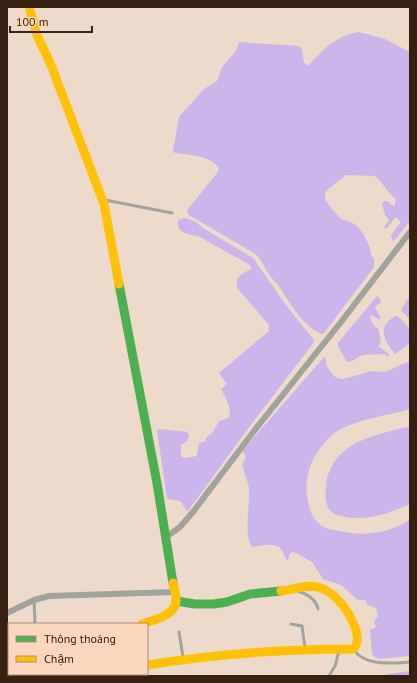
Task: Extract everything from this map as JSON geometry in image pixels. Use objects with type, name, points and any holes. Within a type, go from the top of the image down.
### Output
[{"type":"street","points":[[29,7],[37,35],[51,65],[103,200],[108,222],[176,596],[173,609],[169,613],[144,623]]},
{"type":"street","points":[[166,538],[180,527],[194,512],[259,424],[341,322],[410,232]]},
{"type":"street","points":[[7,613],[34,600],[58,595],[176,596],[199,604],[226,602],[250,594],[292,589],[302,586],[313,586],[327,590],[336,596],[344,605],[355,627],[357,644],[356,647],[353,648],[305,649],[183,658],[148,665]]},
{"type":"lane","points":[[103,200],[172,213]]},
{"type":"lane","points":[[292,589],[303,592],[312,598],[316,602],[318,609]]},
{"type":"lane","points":[[34,600],[35,623]]},
{"type":"lane","points":[[291,624],[302,626],[305,649]]},
{"type":"lane","points":[[179,632],[183,658]]},
{"type":"lane","points":[[353,648],[359,656],[376,662],[388,664],[410,662]]},
{"type":"lane","points":[[329,676],[337,662],[340,649]]},
{"type":"shaded area","points":[[359,32],[385,39],[410,52],[410,221],[393,242],[391,235],[401,222],[396,217],[386,229],[384,227],[389,220],[385,215],[382,204],[384,201],[388,201],[394,207],[396,199],[375,176],[346,175],[327,190],[325,199],[331,208],[341,219],[351,222],[357,226],[364,235],[370,248],[371,255],[374,259],[374,267],[324,333],[321,334],[308,325],[296,312],[278,285],[269,275],[262,262],[254,253],[189,215],[187,211],[188,209],[217,173],[219,168],[210,160],[205,158],[175,153],[173,151],[179,117],[204,89],[217,81],[222,67],[236,51],[239,42],[299,46],[302,50],[304,63],[309,65],[320,53],[337,40]]},
{"type":"shaded area","points":[[185,218],[194,221],[206,230],[253,258],[314,342],[188,511],[180,501],[167,498],[157,431],[159,429],[187,432],[189,434],[188,440],[181,445],[181,456],[184,458],[197,456],[199,443],[206,441],[206,438],[213,432],[219,421],[229,417],[230,409],[221,389],[227,384],[219,373],[269,331],[269,325],[238,289],[237,282],[239,276],[251,269],[250,265],[198,236],[191,235],[180,230],[178,227],[179,219]]},
{"type":"shaded area","points":[[377,296],[380,298],[381,303],[375,308],[381,318],[378,319],[371,315],[370,318],[374,326],[378,328],[381,342],[378,346],[389,354],[389,357],[384,354],[365,355],[347,362],[338,346],[338,343]]},
{"type":"shaded area","points":[[410,299],[410,320],[401,310],[407,300]]},
{"type":"shaded area","points":[[395,316],[398,316],[410,329],[410,343],[395,354],[384,335],[384,328],[388,321]]},
{"type":"shaded area","points":[[325,356],[327,367],[334,376],[343,379],[372,371],[385,372],[410,361],[410,409],[358,422],[339,430],[332,435],[319,450],[314,459],[307,477],[306,486],[312,515],[315,520],[328,529],[349,533],[367,534],[385,531],[410,520],[410,656],[379,659],[374,657],[372,654],[370,630],[376,627],[374,621],[378,616],[376,608],[368,605],[365,600],[358,600],[341,585],[323,579],[312,562],[294,552],[290,553],[287,560],[281,549],[277,546],[267,545],[253,547],[248,537],[249,488],[242,464],[246,457],[242,451]]},
{"type":"shaded area","points":[[410,426],[410,504],[386,513],[362,518],[345,517],[332,512],[328,507],[326,499],[326,482],[329,471],[338,457],[360,441]]},
{"type":"shaded area","points":[[410,671],[410,676],[384,676],[387,674]]},
{"type":"traffic: fast","points":[[119,284],[157,483],[173,583]]},
{"type":"traffic: fast","points":[[176,601],[195,604],[214,604],[227,602],[250,594],[281,591]]},
{"type":"traffic: slow","points":[[29,7],[37,35],[51,65],[104,204],[119,284]]},
{"type":"traffic: slow","points":[[145,623],[162,617],[174,607],[176,597],[173,583]]},
{"type":"traffic: slow","points":[[148,665],[250,653],[353,649],[357,638],[356,630],[345,608],[332,594],[328,591],[313,586],[281,591]]}]
